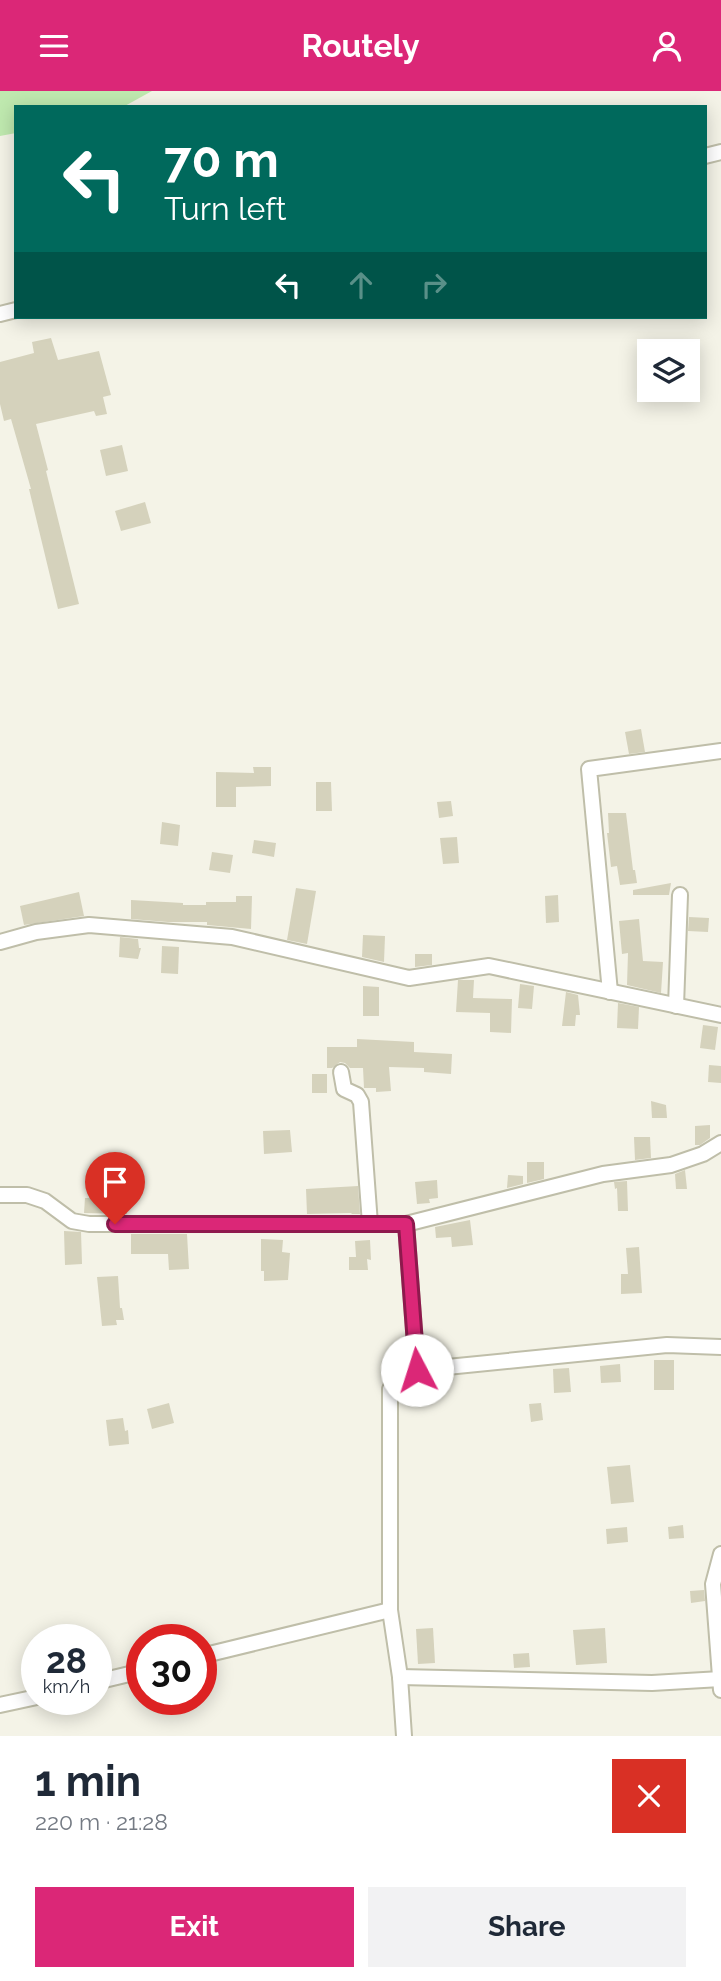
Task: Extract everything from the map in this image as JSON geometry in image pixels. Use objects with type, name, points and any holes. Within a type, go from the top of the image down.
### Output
[{"type":"street","points":[[610,992],[589,769],[721,751]]},
{"type":"street","points":[[676,1006],[680,895]]},
{"type":"street","points":[[0,943],[36,932],[89,925],[232,937],[409,978],[489,966],[721,1014]]},
{"type":"street","points":[[341,1072],[344,1089],[357,1095],[361,1102],[370,1224]]},
{"type":"street","points":[[0,1195],[27,1195],[45,1201],[72,1221],[89,1224],[406,1224],[603,1174],[671,1165],[703,1154],[721,1143]]},
{"type":"street","points":[[406,1224],[417,1370]]},
{"type":"street","points":[[404,1736],[400,1677],[390,1610],[390,1389],[396,1378],[417,1370],[667,1345],[721,1347]]},
{"type":"street","points":[[721,1554],[713,1584],[721,1690]]},
{"type":"street","points":[[217,1652],[390,1610]]},
{"type":"street","points":[[400,1677],[652,1683],[721,1679]]},
{"type":"street","points":[[0,1705],[21,1700]]},
{"type":"green space","points":[[0,91],[152,91],[127,105],[14,105],[14,133],[0,136]]},
{"type":"building","points":[[51,338],[58,360],[99,351],[111,395],[103,397],[107,414],[96,416],[94,411],[36,424],[79,604],[58,609],[31,489],[11,419],[4,421],[0,404],[0,362],[34,353],[32,342]]},
{"type":"building","points":[[122,445],[128,471],[106,476],[100,450]]},
{"type":"building","points":[[145,502],[151,523],[121,531],[115,511]]},
{"type":"building","points":[[641,729],[645,752],[629,754],[625,732]]},
{"type":"building","points":[[253,767],[271,767],[271,786],[236,787],[236,807],[216,807],[216,772],[254,773]]},
{"type":"building","points":[[316,782],[331,782],[332,811],[316,811]]},
{"type":"building","points":[[451,801],[453,816],[439,818],[437,802]]},
{"type":"building","points":[[608,813],[626,813],[637,883],[620,885],[617,866],[611,867],[607,833]]},
{"type":"building","points":[[162,822],[180,825],[178,846],[160,844]]},
{"type":"building","points":[[457,837],[459,863],[443,864],[440,838]]},
{"type":"building","points":[[254,840],[276,843],[274,857],[252,853]]},
{"type":"building","points":[[212,852],[233,855],[230,873],[209,870]]},
{"type":"building","points":[[671,883],[669,895],[633,895],[633,890]]},
{"type":"building","points":[[296,888],[316,891],[307,944],[287,940]]},
{"type":"building","points":[[79,892],[84,916],[24,925],[20,906]]},
{"type":"building","points":[[558,895],[559,922],[546,923],[545,896]]},
{"type":"building","points":[[236,896],[252,896],[251,929],[207,925],[207,922],[131,919],[131,900],[206,905],[206,902],[236,902]]},
{"type":"building","points":[[689,917],[709,918],[708,932],[688,931]]},
{"type":"building","points":[[639,919],[643,961],[663,962],[661,993],[627,985],[628,953],[622,954],[619,921]]},
{"type":"building","points":[[363,935],[385,936],[384,962],[362,957]]},
{"type":"building","points":[[120,937],[138,939],[141,948],[138,959],[119,957]]},
{"type":"building","points":[[162,946],[179,947],[178,974],[161,973]]},
{"type":"building","points":[[415,954],[432,954],[432,965],[415,967]]},
{"type":"building","points":[[458,980],[474,980],[473,998],[512,999],[511,1033],[490,1032],[490,1013],[456,1012]]},
{"type":"building","points":[[520,984],[534,986],[532,1009],[518,1008]]},
{"type":"building","points":[[363,986],[379,987],[379,1016],[363,1016]]},
{"type":"building","points":[[566,992],[578,995],[580,1015],[576,1015],[575,1026],[562,1026]]},
{"type":"building","points":[[618,1003],[639,1007],[638,1029],[617,1028]]},
{"type":"building","points":[[703,1025],[718,1027],[715,1050],[700,1048]]},
{"type":"building","points":[[357,1039],[414,1042],[414,1052],[452,1054],[451,1074],[424,1072],[424,1068],[389,1067],[391,1091],[376,1092],[376,1088],[364,1088],[363,1068],[350,1068],[340,1062],[327,1068],[327,1047],[357,1047]]},
{"type":"building","points":[[709,1065],[721,1066],[721,1083],[708,1082]]},
{"type":"building","points":[[312,1074],[327,1074],[327,1093],[312,1093]]},
{"type":"building","points":[[651,1101],[666,1105],[667,1118],[652,1118]]},
{"type":"building","points":[[710,1125],[710,1138],[700,1145],[695,1145],[695,1126]]},
{"type":"building","points":[[290,1130],[292,1152],[264,1154],[263,1131]]},
{"type":"building","points":[[634,1137],[650,1137],[651,1158],[635,1160]]},
{"type":"building","points":[[527,1162],[544,1162],[544,1179],[527,1183]]},
{"type":"building","points":[[685,1170],[687,1189],[676,1189],[675,1174]]},
{"type":"building","points":[[118,1174],[132,1175],[131,1187],[117,1186]]},
{"type":"building","points":[[508,1175],[523,1176],[523,1184],[507,1188]]},
{"type":"building","points":[[437,1180],[438,1198],[429,1199],[430,1203],[417,1204],[415,1182]]},
{"type":"building","points":[[627,1181],[628,1211],[618,1211],[617,1188],[615,1189],[614,1182]]},
{"type":"building","points":[[358,1186],[360,1214],[307,1214],[306,1189]]},
{"type":"building","points":[[89,1190],[127,1204],[127,1214],[84,1213],[85,1198],[89,1198]]},
{"type":"building","points":[[470,1220],[473,1245],[452,1247],[451,1237],[436,1238],[435,1227]]},
{"type":"building","points":[[64,1231],[81,1232],[82,1264],[65,1265]]},
{"type":"building","points":[[131,1234],[187,1234],[189,1269],[169,1270],[168,1254],[131,1254]]},
{"type":"building","points":[[261,1239],[283,1240],[282,1252],[290,1253],[288,1280],[264,1281],[264,1271],[261,1271]]},
{"type":"building","points":[[370,1240],[371,1260],[367,1259],[368,1270],[349,1270],[349,1257],[356,1257],[355,1241]]},
{"type":"building","points":[[639,1247],[642,1293],[621,1294],[621,1274],[628,1274],[626,1248]]},
{"type":"building","points":[[118,1276],[120,1308],[124,1320],[116,1320],[117,1325],[102,1326],[97,1277]]},
{"type":"building","points":[[654,1360],[674,1360],[674,1390],[654,1390]]},
{"type":"building","points":[[620,1364],[621,1382],[601,1383],[600,1366]]},
{"type":"building","points":[[569,1368],[571,1392],[554,1393],[553,1369]]},
{"type":"building","points":[[169,1403],[174,1423],[152,1429],[147,1409]]},
{"type":"building","points":[[541,1403],[543,1420],[531,1422],[529,1404]]},
{"type":"building","points":[[123,1418],[125,1431],[128,1430],[129,1444],[109,1446],[106,1420]]},
{"type":"building","points":[[630,1465],[634,1502],[611,1504],[607,1467]]},
{"type":"building","points":[[683,1525],[684,1538],[669,1539],[668,1527]]},
{"type":"building","points":[[627,1527],[628,1542],[607,1544],[606,1529]]},
{"type":"building","points":[[704,1590],[705,1601],[691,1603],[690,1591]]},
{"type":"building","points":[[433,1628],[435,1663],[418,1664],[416,1629]]},
{"type":"building","points":[[605,1628],[607,1663],[576,1665],[573,1630]]},
{"type":"building","points":[[529,1653],[530,1667],[514,1668],[513,1654]]},
{"type":"route","points":[[115,1224],[406,1224],[417,1370]]}]
